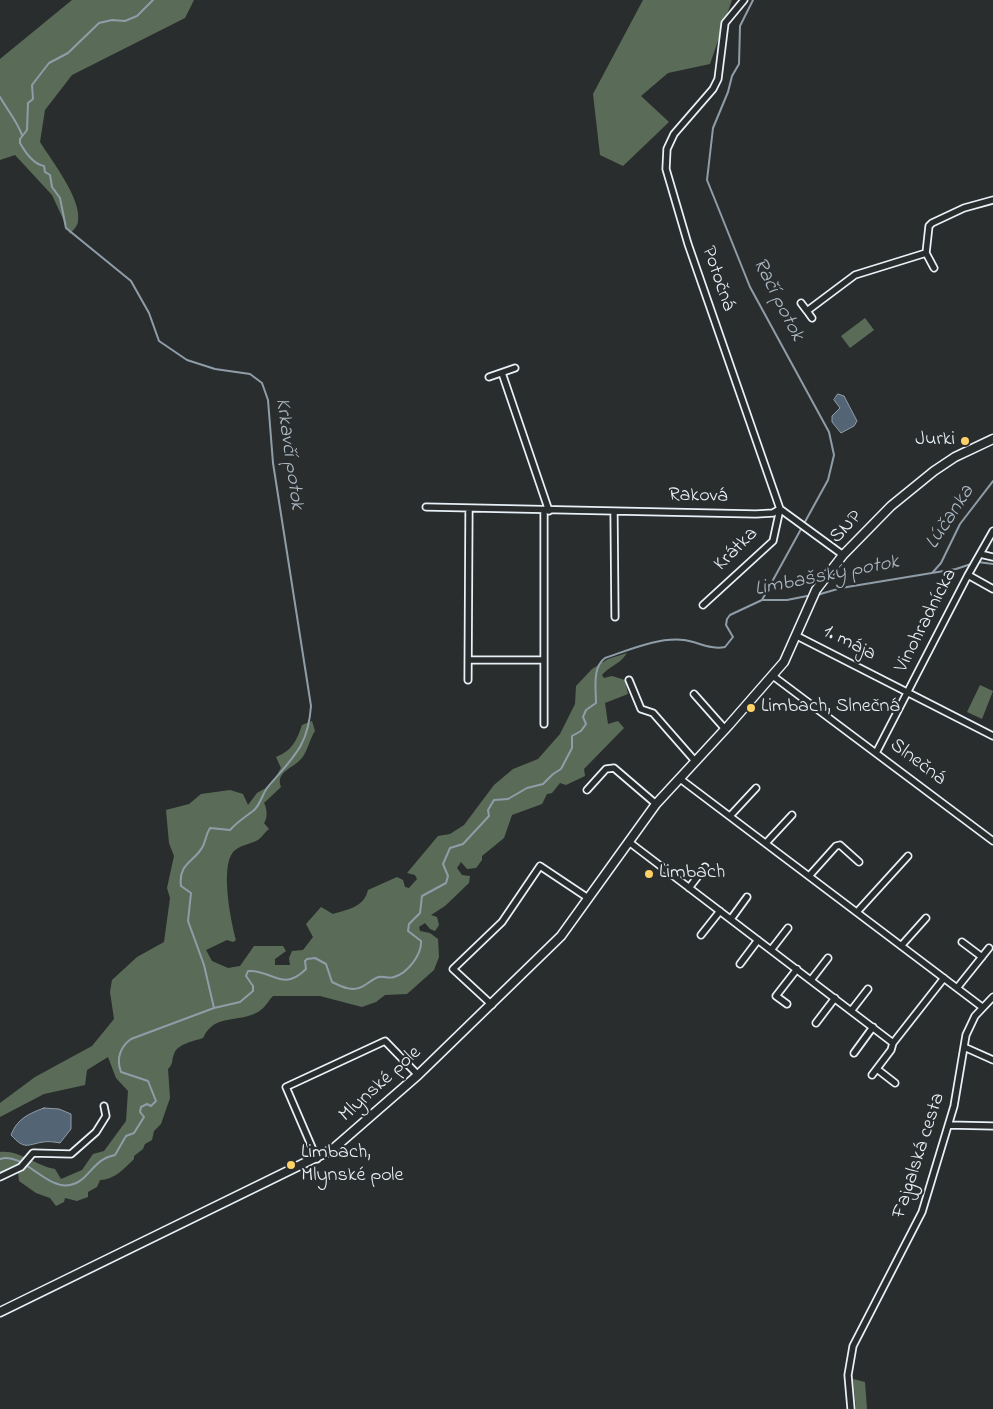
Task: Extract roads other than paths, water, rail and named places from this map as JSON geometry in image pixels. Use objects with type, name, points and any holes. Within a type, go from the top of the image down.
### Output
[{"type":"street","name":"Potočná","points":[[744,0],[725,23],[718,79],[713,89],[674,134],[667,149],[666,169],[688,244],[780,510]]},
{"type":"street","points":[[934,268],[926,253],[929,226],[970,205],[993,200]]},
{"type":"street","points":[[807,311],[855,275],[926,253]]},
{"type":"street","points":[[801,303],[812,318]]},
{"type":"street","points":[[489,377],[515,368]]},
{"type":"street","points":[[502,373],[546,511],[544,724]]},
{"type":"street","name":"SNP","points":[[679,778],[784,662],[816,590],[843,555],[892,506],[934,471],[955,457],[993,440]]},
{"type":"street","name":"Raková","points":[[426,507],[614,513],[756,514],[773,513],[780,510]]},
{"type":"street","points":[[468,680],[469,509]]},
{"type":"street","points":[[780,510],[843,555]]},
{"type":"street","name":"Krátka","points":[[703,605],[772,541],[780,510]]},
{"type":"street","points":[[614,513],[615,617]]},
{"type":"street","name":"Vinohradnícka","points":[[876,753],[909,693],[978,556],[993,531]]},
{"type":"street","points":[[978,556],[993,557]]},
{"type":"street","points":[[968,575],[993,589]]},
{"type":"street","name":"1. mája","points":[[797,636],[993,736]]},
{"type":"street","points":[[469,660],[544,660]]},
{"type":"street","name":"Slnečná","points":[[773,676],[993,841]]},
{"type":"street","points":[[629,680],[641,709],[653,713],[695,761]]},
{"type":"street","points":[[694,694],[727,727]]},
{"type":"street","points":[[587,790],[606,769],[614,768],[656,804]]},
{"type":"street","points":[[679,778],[810,875],[982,1008]]},
{"type":"street","name":"Mlynské pole","points":[[0,1312],[48,1287],[317,1159],[333,1149],[418,1075],[561,936],[638,828],[679,778]]},
{"type":"street","points":[[730,816],[756,788]]},
{"type":"street","points":[[766,844],[792,815]]},
{"type":"street","points":[[628,842],[893,1043]]},
{"type":"street","points":[[810,875],[836,846],[840,846],[859,862]]},
{"type":"street","points":[[857,912],[908,856]]},
{"type":"street","points":[[492,1004],[453,969],[502,922],[540,866],[588,898]]},
{"type":"street","points":[[689,888],[705,867]]},
{"type":"street","points":[[731,920],[747,897]]},
{"type":"street","points":[[702,935],[720,911]]},
{"type":"street","points":[[902,946],[926,918]]},
{"type":"street","points":[[771,950],[788,928]]},
{"type":"street","points":[[740,964],[758,940]]},
{"type":"street","points":[[962,942],[982,957]]},
{"type":"street","points":[[957,988],[989,948]]},
{"type":"street","points":[[811,980],[828,958]]},
{"type":"street","points":[[787,1004],[776,996],[797,970]]},
{"type":"street","points":[[872,1075],[891,1050],[893,1043],[944,978]]},
{"type":"street","points":[[851,1011],[868,989]]},
{"type":"street","name":"Fajgalská cesta","points":[[851,1409],[848,1374],[853,1346],[916,1224],[932,1185],[959,1086],[969,1026],[993,997]]},
{"type":"street","points":[[816,1023],[835,998]]},
{"type":"street","points":[[854,1053],[873,1027]]},
{"type":"street","points":[[317,1159],[286,1087],[385,1041],[418,1075]]},
{"type":"street","points":[[964,1047],[993,1060]]},
{"type":"street","points":[[877,1069],[895,1083]]},
{"type":"street","points":[[0,1177],[22,1164],[33,1153],[72,1154],[101,1125],[106,1116],[104,1106]]},
{"type":"street","points":[[949,1125],[993,1126]]},
{"type":"water","points":[[838,394],[844,396],[857,421],[854,426],[841,433],[832,422],[832,416],[840,408],[834,400]]},
{"type":"water","points":[[44,1108],[59,1109],[71,1114],[71,1129],[60,1143],[45,1142],[23,1145],[11,1135],[13,1129],[20,1121],[33,1112]]},
{"type":"waterway","name":"Krkavčí potok","points":[[153,0],[137,16],[125,21],[112,20],[99,23],[68,53],[49,63],[32,85],[33,99],[28,103],[27,130],[20,139],[20,143],[30,157],[36,163],[44,166],[45,172],[50,175],[52,187],[60,198],[66,228],[131,281],[149,313],[159,341],[187,360],[215,369],[250,374],[262,383],[268,400],[273,463],[311,706],[302,742],[291,760],[267,788],[257,806],[230,830],[210,828],[200,851],[182,872],[181,886],[191,893],[188,921],[204,965],[214,1008]]},
{"type":"waterway","name":"Račí potok","points":[[753,0],[740,26],[739,64],[732,76],[728,92],[713,128],[707,180],[750,287],[829,432],[834,455],[828,480],[762,600]]},
{"type":"waterway","points":[[0,97],[22,135]]},
{"type":"waterway","name":"Lúčanka","points":[[933,572],[941,563],[960,524],[993,481]]},
{"type":"waterway","name":"Limbašský potok","points":[[978,562],[993,564]]},
{"type":"waterway","name":"Limbašský potok","points":[[817,595],[841,588],[956,569],[974,563]]},
{"type":"waterway","name":"Limbašský potok","points":[[0,1159],[9,1158],[17,1160],[52,1182],[70,1185],[80,1181],[100,1162],[115,1155],[126,1136],[134,1133],[144,1117],[140,1112],[141,1107],[147,1104],[151,1106],[156,1101],[148,1081],[121,1072],[119,1058],[124,1046],[131,1039],[214,1008],[240,1002],[253,991],[253,986],[246,976],[248,971],[264,973],[283,980],[290,979],[298,976],[306,969],[305,961],[307,959],[315,958],[326,964],[332,982],[352,989],[357,989],[377,978],[392,978],[404,972],[417,957],[421,946],[421,941],[408,931],[409,924],[420,913],[422,896],[446,883],[448,876],[443,864],[450,848],[463,844],[489,816],[488,810],[494,800],[508,799],[527,788],[543,784],[561,769],[572,748],[572,736],[581,731],[586,724],[583,717],[586,710],[596,703],[596,673],[605,658],[664,640],[684,640],[710,647],[725,647],[733,637],[726,625],[730,615],[762,600],[787,600],[812,595]]},
{"type":"place","name":"Jurki","points":[[965,441]]},
{"type":"place","name":"Limbach, Slnečná","points":[[751,708]]},
{"type":"place","name":"Limbach","points":[[649,874]]},
{"type":"place","name":"Limbach, Mlynské pole","points":[[291,1165]]}]
